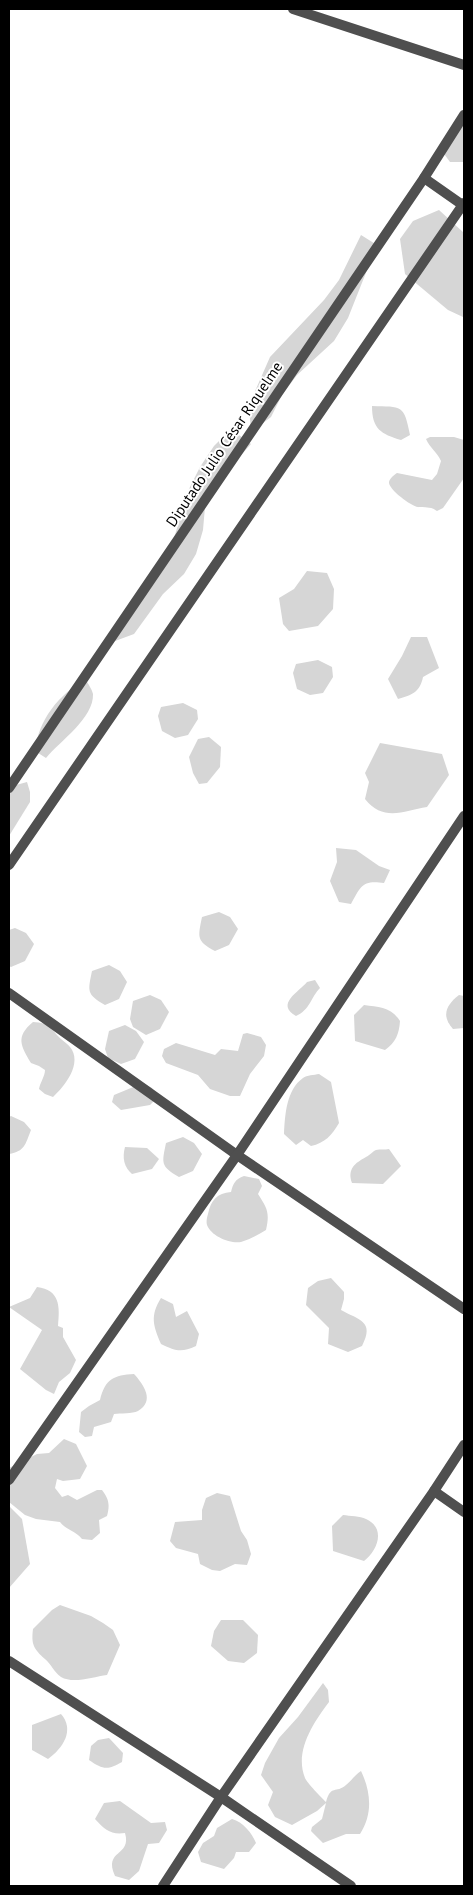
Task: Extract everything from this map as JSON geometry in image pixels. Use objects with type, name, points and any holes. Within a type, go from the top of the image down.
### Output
[{"type":"street","points":[[292,9],[464,64]]},
{"type":"street","name":"Diputado Julio César Riquelme","points":[[9,788],[424,178],[464,115]]},
{"type":"street","points":[[9,866],[464,204],[424,178]]},
{"type":"street","points":[[9,1480],[236,1155],[464,816]]},
{"type":"street","points":[[9,992],[236,1155],[464,1309]]},
{"type":"street","points":[[163,1886],[221,1797],[464,1445]]},
{"type":"street","points":[[434,1491],[464,1512]]},
{"type":"street","points":[[9,1661],[221,1797],[351,1886]]},
{"type":"shaded area","points":[[464,114],[464,162],[450,162],[442,151]]},
{"type":"shaded area","points":[[439,210],[464,233],[464,317],[448,310],[405,274],[400,239],[413,221]]},
{"type":"shaded area","points":[[361,235],[377,245],[348,318],[334,341],[297,375],[282,395],[271,417],[251,432],[249,405],[270,357],[324,300],[339,280]]},
{"type":"shaded area","points":[[372,406],[396,407],[400,409],[406,418],[410,435],[401,440],[383,433],[376,425],[372,414]]},
{"type":"shaded area","points":[[231,429],[251,444],[234,463],[205,507],[203,530],[196,554],[184,574],[163,594],[134,634],[107,644],[174,538],[189,489],[200,467],[214,446]]},
{"type":"shaded area","points":[[430,437],[454,437],[464,440],[464,478],[443,508],[437,511],[410,504],[392,489],[389,482],[397,473],[432,480],[437,474],[441,461],[426,439]]},
{"type":"shaded area","points":[[307,571],[327,573],[334,589],[333,609],[318,626],[289,631],[283,624],[279,598],[294,589]]},
{"type":"shaded area","points":[[411,637],[427,637],[439,668],[423,677],[420,686],[415,692],[398,699],[388,679]]},
{"type":"shaded area","points":[[318,660],[332,667],[333,677],[323,693],[310,695],[297,689],[293,673],[296,664]]},
{"type":"shaded area","points":[[86,680],[93,694],[88,712],[75,729],[46,758],[35,751],[40,729],[45,719],[67,692]]},
{"type":"shaded area","points":[[183,703],[197,710],[198,719],[188,735],[175,738],[162,731],[158,716],[161,707]]},
{"type":"shaded area","points":[[209,737],[221,747],[220,767],[207,783],[199,784],[193,773],[189,757],[198,739]]},
{"type":"shaded area","points":[[380,743],[442,754],[449,775],[427,807],[386,813],[379,811],[365,799],[369,782],[365,773]]},
{"type":"shaded area","points":[[27,782],[30,802],[9,836],[9,787]]},
{"type":"shaded area","points":[[336,848],[356,850],[379,866],[390,870],[384,883],[371,882],[363,886],[351,904],[339,902],[330,881],[337,862]]},
{"type":"shaded area","points":[[219,912],[230,917],[238,929],[229,945],[215,951],[201,941],[199,934],[202,917]]},
{"type":"shaded area","points":[[15,928],[26,933],[34,944],[25,961],[11,967],[9,966],[9,930]]},
{"type":"shaded area","points":[[109,965],[120,971],[127,982],[119,999],[105,1005],[91,995],[89,988],[92,971]]},
{"type":"shaded area","points":[[315,980],[320,988],[307,1007],[296,1016],[290,1012],[288,1003],[294,994],[307,982]]},
{"type":"shaded area","points":[[150,995],[161,1000],[169,1012],[160,1029],[146,1035],[133,1027],[130,1019],[133,1001]]},
{"type":"shaded area","points":[[459,995],[464,996],[464,1028],[453,1029],[446,1015],[448,1007]]},
{"type":"shaded area","points":[[364,1005],[389,1010],[400,1021],[396,1037],[385,1050],[355,1041],[354,1015]]},
{"type":"shaded area","points":[[33,1022],[49,1027],[69,1046],[75,1060],[67,1081],[53,1097],[39,1089],[45,1070],[31,1063],[22,1047],[24,1032]]},
{"type":"shaded area","points":[[125,1025],[136,1031],[144,1042],[135,1059],[121,1064],[108,1058],[105,1049],[109,1031]]},
{"type":"shaded area","points":[[247,1033],[261,1037],[266,1045],[264,1056],[250,1074],[240,1096],[230,1096],[210,1089],[198,1075],[166,1063],[162,1056],[164,1049],[176,1043],[215,1055],[221,1049],[238,1051],[243,1034]]},
{"type":"shaded area","points":[[319,1074],[331,1082],[339,1123],[331,1135],[324,1141],[311,1146],[303,1140],[296,1145],[284,1134],[290,1096],[297,1083],[303,1078]]},
{"type":"shaded area","points":[[143,1083],[152,1088],[156,1094],[150,1105],[121,1110],[112,1102],[114,1095]]},
{"type":"shaded area","points":[[11,1116],[24,1122],[31,1130],[24,1146],[18,1151],[9,1154],[9,1117]]},
{"type":"shaded area","points":[[183,1137],[194,1143],[202,1154],[193,1171],[179,1177],[165,1167],[163,1160],[166,1143]]},
{"type":"shaded area","points":[[125,1147],[147,1148],[159,1159],[152,1169],[132,1174],[124,1162]]},
{"type":"shaded area","points":[[389,1149],[401,1166],[383,1184],[352,1183],[351,1170],[355,1164],[375,1151]]},
{"type":"shaded area","points":[[244,1176],[259,1179],[262,1186],[258,1194],[267,1210],[266,1230],[241,1242],[232,1242],[212,1233],[207,1225],[207,1218],[215,1198],[231,1192],[235,1182]]},
{"type":"shaded area","points":[[331,1278],[344,1292],[341,1310],[359,1319],[366,1326],[366,1338],[362,1346],[348,1352],[328,1344],[329,1328],[306,1305],[308,1288],[318,1281]]},
{"type":"shaded area","points":[[37,1287],[50,1292],[57,1300],[59,1312],[58,1326],[63,1328],[63,1337],[76,1360],[70,1373],[59,1382],[54,1394],[46,1390],[20,1369],[42,1330],[9,1307],[30,1298]]},
{"type":"shaded area","points":[[161,1298],[173,1304],[176,1317],[187,1311],[199,1334],[196,1346],[186,1350],[178,1350],[161,1344],[156,1331],[154,1315]]},
{"type":"shaded area","points":[[134,1374],[146,1393],[146,1403],[143,1407],[136,1412],[114,1414],[111,1422],[94,1427],[92,1436],[85,1437],[79,1432],[81,1412],[100,1400],[108,1383],[116,1377]]},
{"type":"shaded area","points":[[64,1439],[76,1444],[87,1466],[80,1479],[63,1481],[57,1479],[55,1488],[62,1497],[68,1495],[77,1500],[97,1490],[102,1490],[109,1505],[107,1516],[99,1520],[100,1533],[92,1540],[82,1539],[60,1522],[36,1519],[25,1515],[9,1502],[9,1468],[37,1454],[49,1453]]},
{"type":"shaded area","points":[[217,1493],[230,1496],[241,1531],[247,1540],[251,1554],[247,1565],[235,1564],[220,1571],[212,1570],[200,1564],[198,1554],[176,1548],[170,1541],[175,1522],[202,1520],[202,1510],[206,1498]]},
{"type":"shaded area","points":[[9,1506],[22,1519],[30,1564],[9,1588]]},
{"type":"shaded area","points":[[343,1515],[364,1518],[376,1528],[378,1539],[376,1545],[364,1561],[333,1551],[332,1526]]},
{"type":"shaded area","points":[[60,1605],[91,1616],[113,1630],[120,1645],[107,1675],[77,1680],[66,1679],[59,1675],[36,1649],[32,1639],[33,1629],[52,1610]]},
{"type":"shaded area","points":[[221,1620],[243,1620],[258,1635],[257,1653],[244,1663],[228,1661],[211,1646],[214,1631]]},
{"type":"shaded area","points":[[323,1683],[328,1690],[329,1702],[307,1737],[302,1758],[305,1778],[326,1802],[332,1791],[342,1788],[361,1771],[369,1795],[369,1811],[360,1834],[346,1834],[323,1843],[311,1831],[312,1827],[322,1819],[326,1803],[317,1811],[292,1825],[275,1817],[268,1805],[273,1792],[261,1775],[265,1763],[279,1738],[298,1717]]},
{"type":"shaded area","points":[[61,1714],[67,1726],[67,1732],[58,1750],[48,1759],[32,1750],[32,1725]]},
{"type":"shaded area","points":[[109,1738],[123,1753],[122,1762],[106,1768],[98,1766],[89,1760],[91,1746],[98,1740]]},
{"type":"shaded area","points":[[120,1801],[151,1823],[165,1822],[167,1830],[159,1843],[148,1844],[139,1871],[129,1880],[115,1876],[112,1867],[112,1861],[125,1846],[125,1833],[108,1831],[95,1819],[104,1803]]},
{"type":"shaded area","points":[[232,1819],[247,1828],[256,1843],[249,1852],[236,1852],[234,1858],[224,1869],[201,1862],[198,1852],[203,1843],[214,1836],[217,1828]]}]
